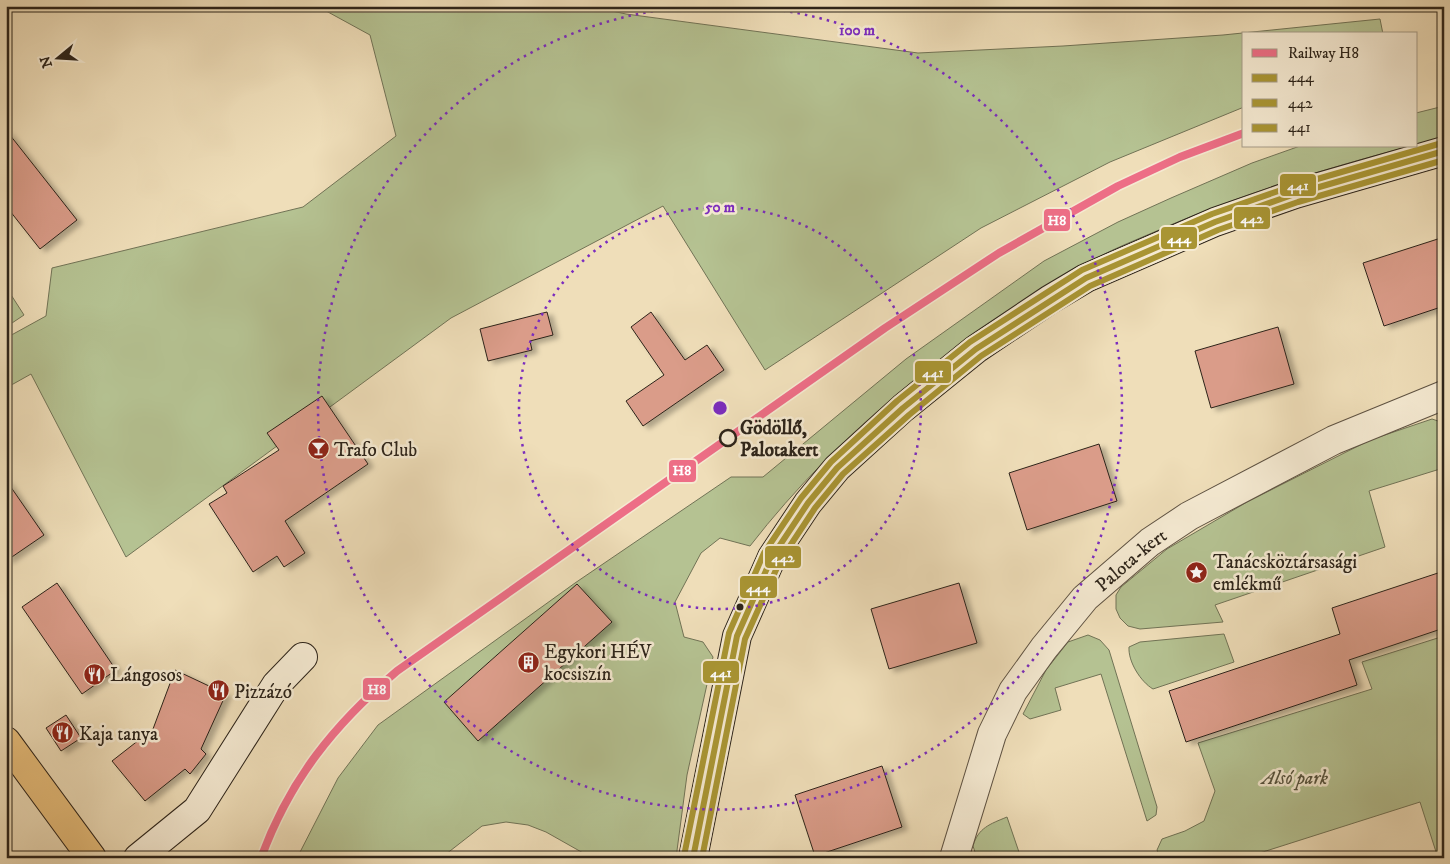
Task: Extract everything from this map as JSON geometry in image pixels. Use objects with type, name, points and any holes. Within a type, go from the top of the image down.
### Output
[{"type":"main road","points":[[693,858],[737,636],[772,557],[808,503],[837,468],[903,408],[976,349],[1049,300],[1086,278],[1215,222],[1321,186],[1444,151]]},
{"type":"main road","name":"Palota-kert","points":[[954,858],[992,734],[1013,691],[1044,648],[1085,598],[1150,542],[1189,516],[1334,440],[1444,395]]},
{"type":"main road","points":[[138,858],[197,810],[276,685],[303,657]]},
{"type":"main road","points":[[6,741],[92,858]]},
{"type":"green space","points":[[317,6],[588,6],[626,14],[918,53],[1063,46],[1242,33],[1242,108],[1110,162],[981,228],[765,370],[663,206],[451,318],[126,557],[31,374],[6,388],[6,338],[46,316],[52,268],[303,207],[396,136],[370,35]]},
{"type":"green space","points":[[1380,19],[1383,32],[1252,32]]},
{"type":"green space","points":[[1444,106],[1444,137],[1418,144],[1418,112]]},
{"type":"green space","points":[[1294,148],[1404,148],[1345,164],[1248,195],[1136,240],[1088,263],[994,321],[905,388],[863,424],[823,463],[785,503],[750,546],[720,538],[701,553],[675,602],[684,637],[703,642],[713,657],[687,775],[676,858],[592,858],[546,832],[528,825],[506,822],[482,826],[441,858],[297,858],[338,778],[378,725],[575,583],[731,477],[763,477],[906,359],[1044,261],[1118,222],[1252,163]]},
{"type":"green space","points":[[6,287],[24,315],[6,327]]},
{"type":"green space","points":[[1432,419],[1444,423],[1444,482],[1440,469],[1369,491],[1385,547],[1215,605],[1223,622],[1140,629],[1128,626],[1120,618],[1116,609],[1116,595],[1121,587],[1167,549],[1247,502],[1370,440]]},
{"type":"green space","points":[[1224,634],[1234,662],[1153,689],[1140,677],[1129,653],[1129,647],[1140,642]]},
{"type":"green space","points":[[1088,635],[1100,640],[1109,650],[1157,807],[1156,815],[1147,821],[1101,674],[1055,688],[1061,710],[1030,719],[1023,714],[1046,670],[1068,642]]},
{"type":"green space","name":"Alsó park","points":[[1444,636],[1444,858],[1438,858],[1420,802],[1244,858],[1160,858],[1157,850],[1162,839],[1185,831],[1204,821],[1215,791],[1198,743],[1372,689],[1362,662]]},
{"type":"green space","points":[[1007,817],[1021,858],[977,858],[973,846],[978,835],[990,825]]},
{"type":"building","points":[[6,130],[77,220],[40,249],[6,206]]},
{"type":"building","points":[[1444,237],[1444,306],[1384,326],[1363,263]]},
{"type":"building","points":[[547,312],[553,335],[530,341],[532,350],[488,361],[480,329]]},
{"type":"building","points":[[651,312],[685,360],[707,345],[724,370],[643,426],[626,401],[664,375],[631,327]]},
{"type":"building","points":[[1278,327],[1294,384],[1211,408],[1195,351]]},
{"type":"building","points":[[322,396],[368,464],[285,521],[305,553],[284,567],[277,556],[253,572],[209,504],[227,493],[223,486],[279,450],[267,433]]},
{"type":"building","points":[[1099,444],[1117,501],[1027,530],[1009,473]]},
{"type":"building","points":[[6,480],[44,535],[6,561]]},
{"type":"building","points":[[1444,571],[1444,628],[1349,660],[1357,685],[1186,742],[1169,691],[1340,634],[1332,608]]},
{"type":"building","points":[[57,583],[116,670],[82,694],[22,607]]},
{"type":"building","points":[[959,583],[977,643],[889,669],[871,609]]},
{"type":"building","name":"Egykori HÉV kocsiszín","points":[[577,584],[612,622],[478,741],[444,702]]},
{"type":"building","points":[[175,670],[226,694],[201,749],[206,754],[190,774],[185,769],[145,801],[112,761],[153,729]]},
{"type":"building","name":"Kaja tanya","points":[[66,715],[81,738],[61,751],[46,728]]},
{"type":"building","points":[[882,766],[902,827],[815,856],[795,795]]},
{"type":"rail line","name":"H8","points":[[261,858],[286,803],[316,755],[353,712],[397,671],[885,328],[999,253],[1118,186],[1180,157],[1242,134]]},
{"type":"transit line","name":"441","points":[[684,856],[729,633],[764,553],[801,498],[831,462],[897,401],[970,342],[1082,270],[1212,214],[1293,186],[1442,143]]},
{"type":"transit line","name":"444","points":[[693,858],[737,636],[772,557],[808,503],[837,468],[903,408],[976,349],[1086,278],[1215,222],[1295,194],[1444,151]]},
{"type":"transit line","name":"442","points":[[702,858],[745,639],[780,561],[815,508],[843,474],[909,415],[981,356],[1090,286],[1218,230],[1298,202],[1444,160]]},
{"type":"place","name":"Gödöllő, Palotakert","points":[[728,438]]},
{"type":"place","name":"Trafo Club","points":[[318,449]]},
{"type":"place","name":"Tanácsköztársasági emlékmű","points":[[1197,572]]},
{"type":"place","name":"Egykori HÉV kocsiszín","points":[[528,662]]},
{"type":"place","name":"Lángosos","points":[[94,674]]},
{"type":"place","name":"Pizzázó","points":[[218,691]]},
{"type":"place","name":"Kaja tanya","points":[[63,733]]}]
